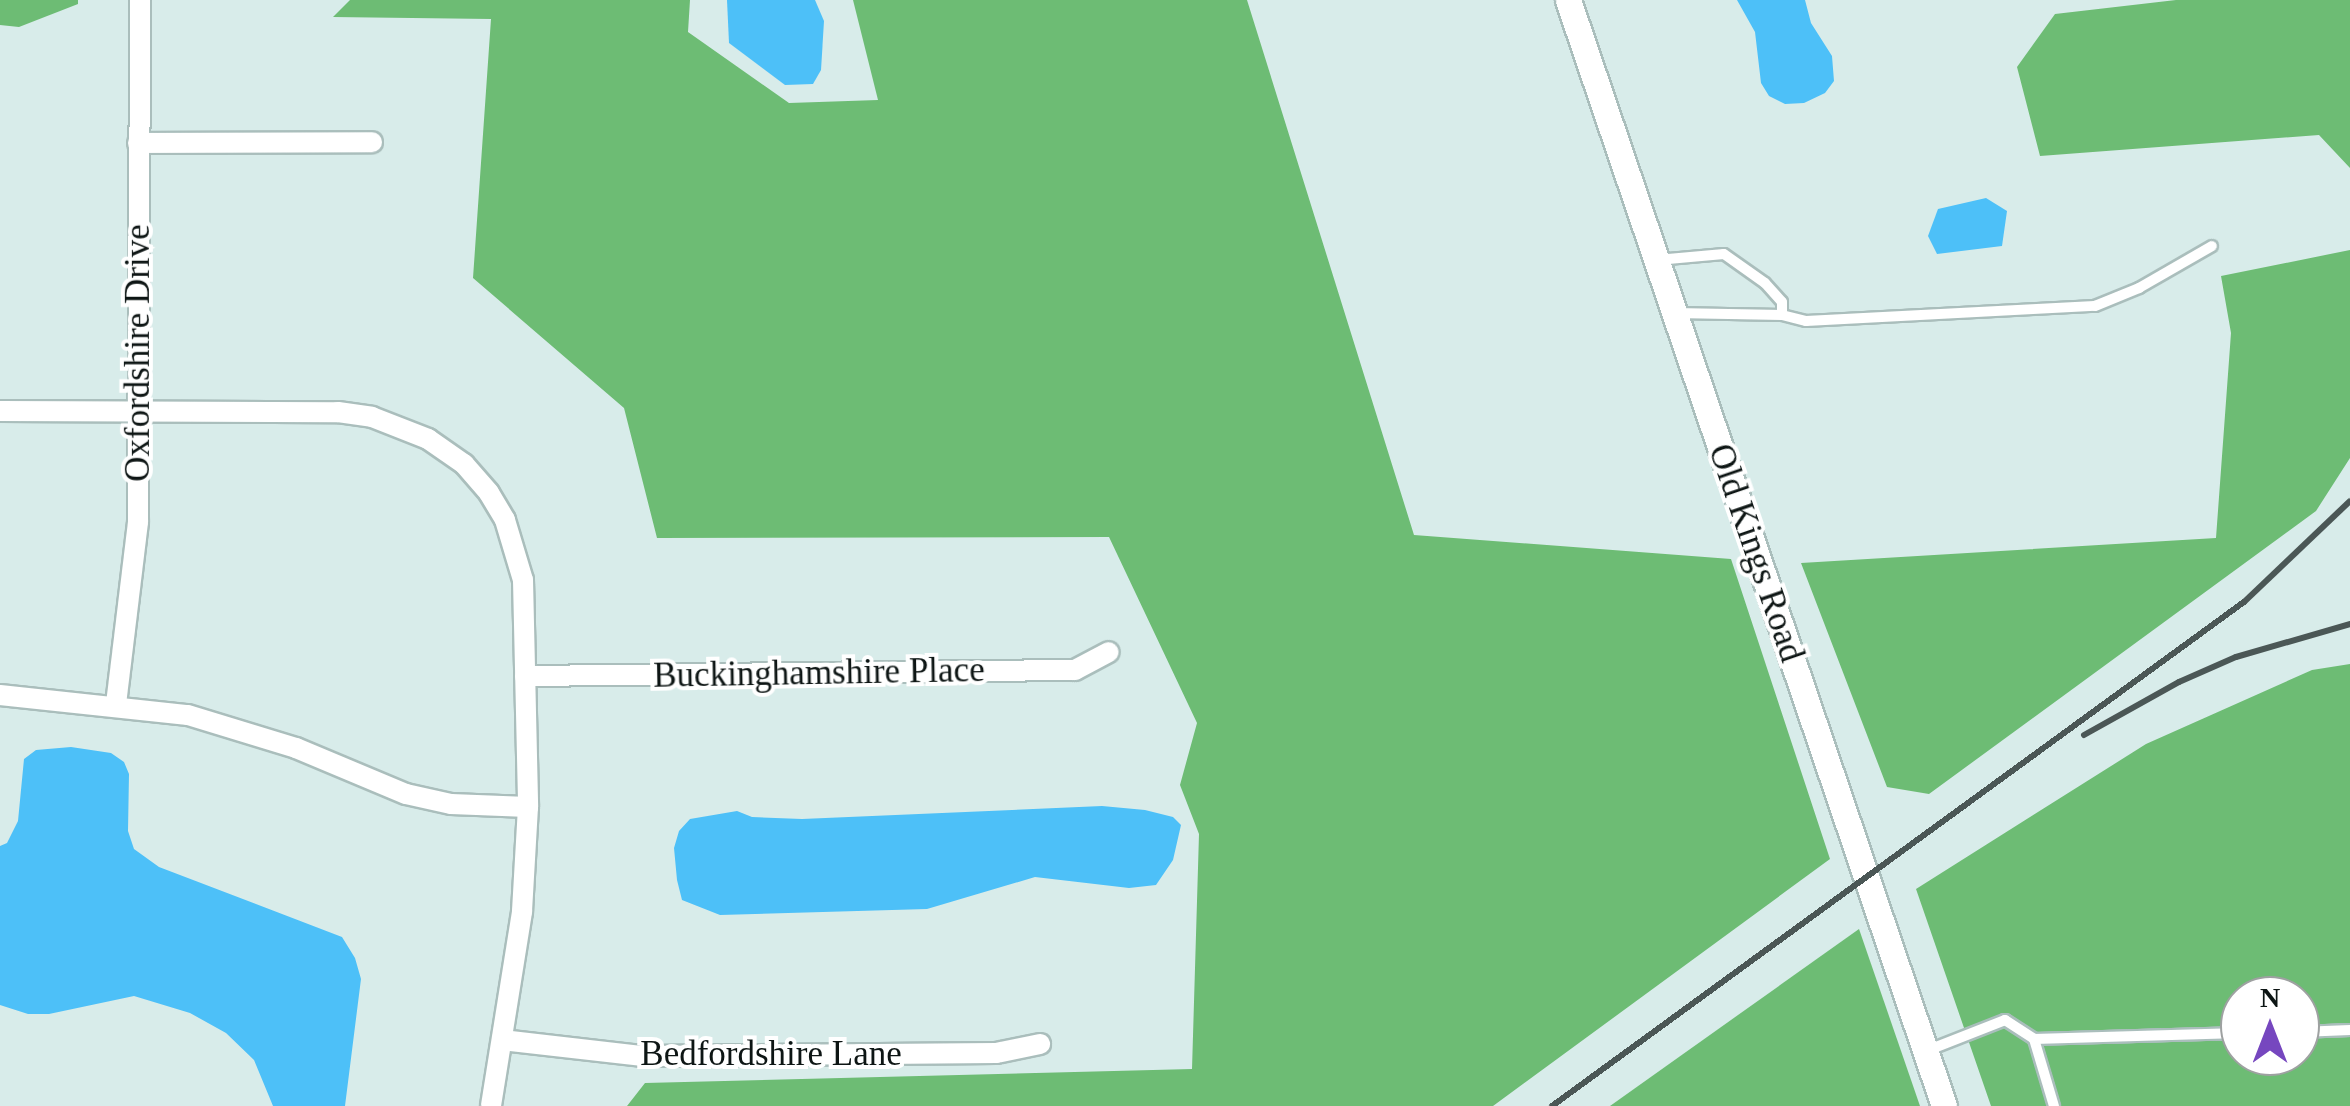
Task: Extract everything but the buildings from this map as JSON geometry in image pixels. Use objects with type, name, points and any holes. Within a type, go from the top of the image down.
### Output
[{"type":"street","name":"Oxfordshire Drive","points":[[116,704],[134,572],[140,0]]},
{"type":"street","name":"Old Kings Road","points":[[1568,0],[1944,1106]]},
{"type":"street","points":[[138,144],[372,142]]},
{"type":"street","points":[[0,412],[338,412],[372,416],[428,439],[464,464],[489,493],[516,549],[523,580],[528,807],[527,876],[491,1106]]},
{"type":"street","name":"Buckinghamshire Place","points":[[525,676],[1075,670],[1109,652]]},
{"type":"street","points":[[0,695],[116,704],[234,728],[421,798],[450,804],[528,807]]},
{"type":"street","name":"Bedfordshire Lane","points":[[502,1040],[643,1056],[996,1053],[1040,1044]]},
{"type":"lane","points":[[1674,312],[1782,315],[1806,321],[2095,306],[2139,288],[2212,246]]},
{"type":"lane","points":[[1656,260],[1724,254],[1766,283],[1782,302],[1782,315]]},
{"type":"lane","points":[[1926,1051],[2005,1020],[2034,1039],[2220,1034]]},
{"type":"lane","points":[[2320,1031],[2350,1030]]},
{"type":"lane","points":[[2034,1039],[2054,1106]]},
{"type":"green space","points":[[0,0],[78,0],[78,4],[19,27],[0,25]]},
{"type":"green space","points":[[350,0],[690,0],[688,32],[789,103],[878,100],[853,0],[1247,0],[1414,535],[1731,559],[1830,859],[1493,1106],[627,1106],[645,1083],[1192,1069],[1199,834],[1180,785],[1197,723],[1109,537],[657,538],[624,408],[473,278],[491,19],[333,17]]},
{"type":"green space","points":[[2176,0],[2350,0],[2350,168],[2319,135],[2040,156],[2017,67],[2055,14]]},
{"type":"green space","points":[[2350,250],[2350,458],[2316,511],[1929,794],[1887,787],[1801,563],[2216,538],[2231,333],[2221,276]]},
{"type":"green space","points":[[2350,664],[2350,1106],[1991,1106],[1916,889],[2146,744],[2312,670]]},
{"type":"green space","points":[[1859,929],[1920,1106],[1610,1106]]},
{"type":"water","points":[[727,0],[815,0],[824,21],[821,70],[813,84],[785,85],[729,43]]},
{"type":"water","points":[[1737,0],[1805,0],[1811,23],[1832,56],[1834,81],[1825,93],[1804,103],[1785,104],[1769,96],[1761,83],[1755,32]]},
{"type":"water","points":[[1986,198],[2007,211],[2002,246],[1937,254],[1928,236],[1938,209]]},
{"type":"water","points":[[71,747],[111,753],[124,762],[129,774],[128,831],[134,849],[159,867],[342,937],[355,958],[361,979],[345,1106],[273,1106],[254,1060],[226,1033],[190,1013],[134,996],[49,1014],[28,1014],[0,1005],[0,846],[7,843],[18,821],[24,759],[36,750]]},
{"type":"water","points":[[1102,806],[1145,810],[1173,817],[1181,825],[1173,860],[1156,885],[1129,888],[1035,877],[927,909],[720,915],[682,900],[677,880],[674,848],[679,831],[690,819],[737,811],[752,817],[802,819]]},
{"type":"railway","points":[[1552,1106],[2244,602],[2350,501]]},
{"type":"railway","points":[[2084,735],[2179,682],[2236,657],[2350,624]]}]
